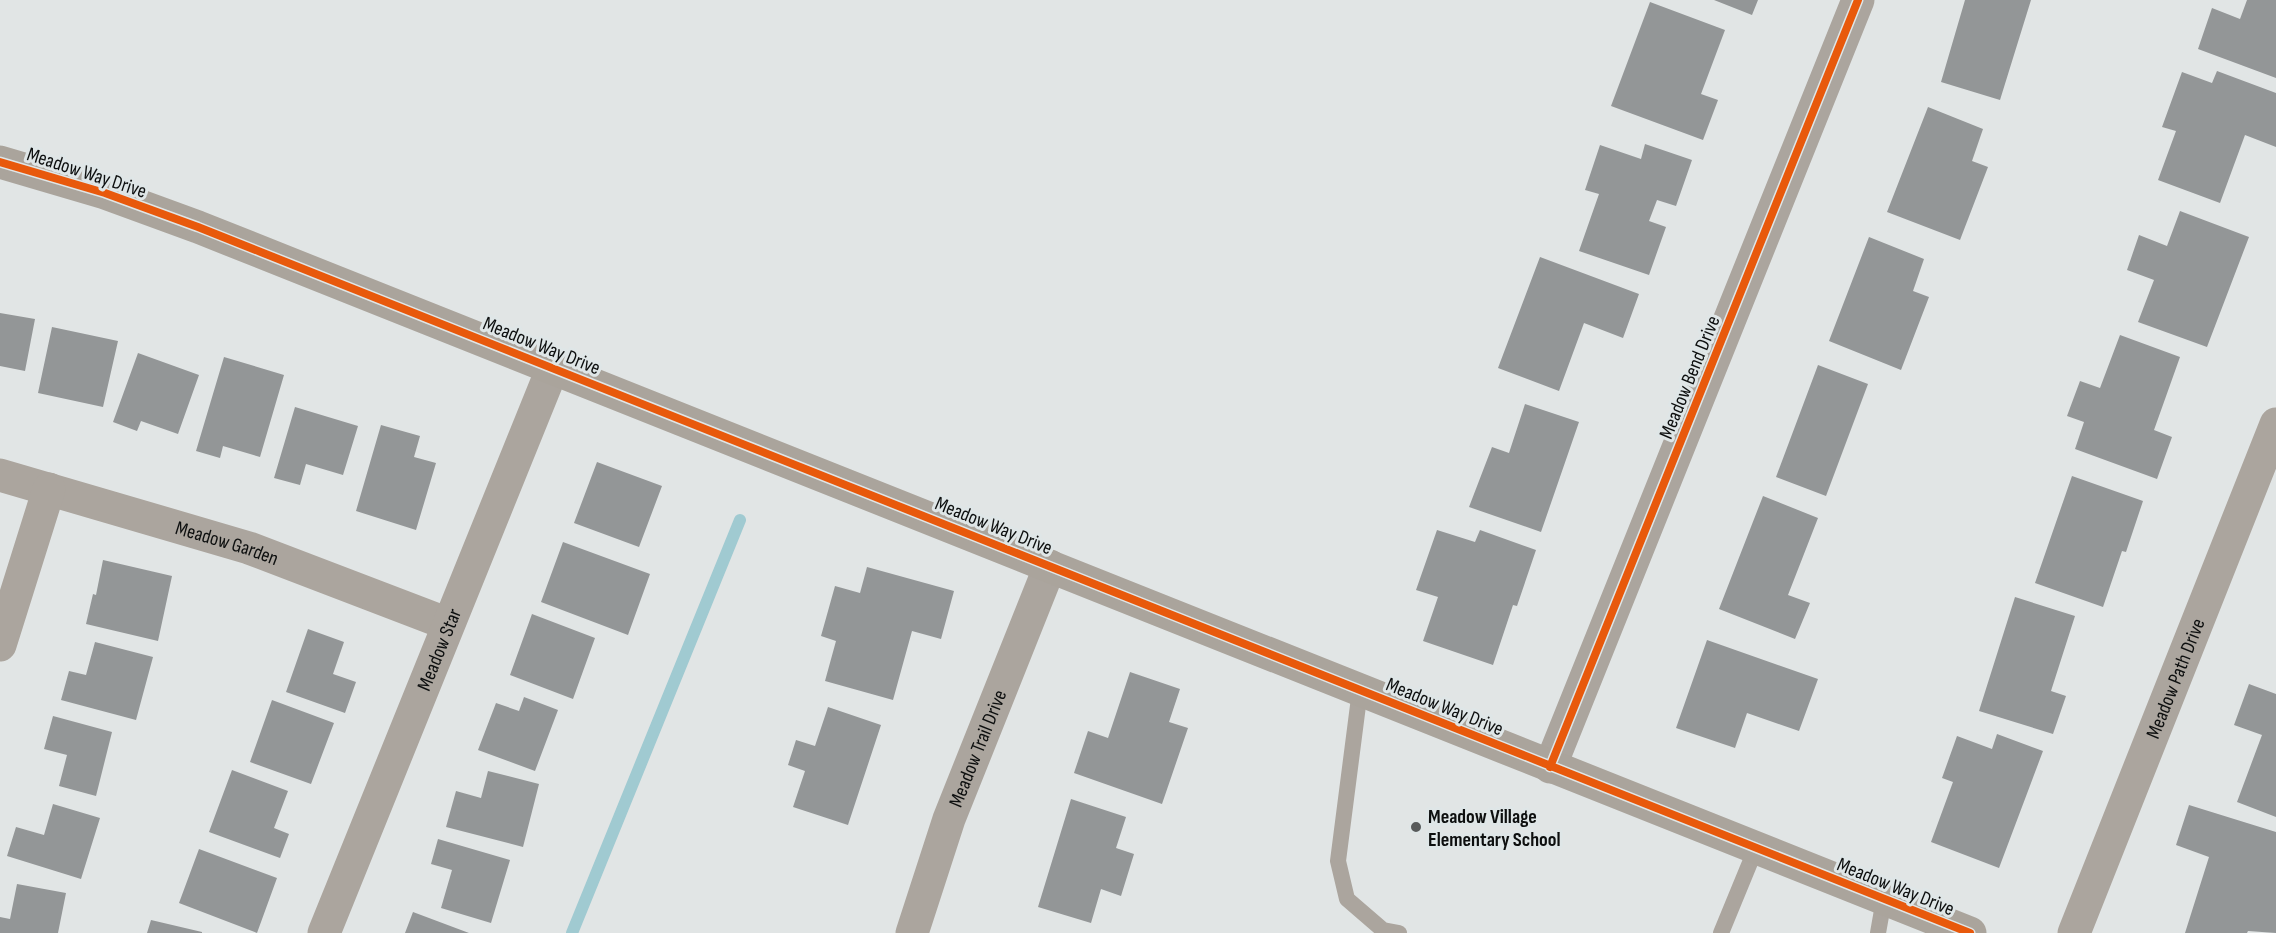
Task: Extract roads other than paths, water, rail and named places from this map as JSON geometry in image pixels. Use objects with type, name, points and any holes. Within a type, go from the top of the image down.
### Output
[{"type":"street","name":"Meadow Bend Drive","points":[[1550,767],[1858,0]]},
{"type":"street","name":"Meadow Way Drive","points":[[0,162],[105,193],[198,227],[1970,933]]},
{"type":"street","name":"Meadow Star","points":[[324,933],[553,367]]},
{"type":"street","name":"Meadow Path Drive","points":[[2074,933],[2276,424]]},
{"type":"street","name":"Meadow Garden","points":[[0,475],[249,548],[448,624]]},
{"type":"street","points":[[0,645],[49,489]]},
{"type":"street","name":"Meadow Trail Drive","points":[[912,933],[949,819],[1050,566]]},
{"type":"lane","points":[[1360,690],[1338,861],[1347,899],[1383,930],[1399,933]]},
{"type":"lane","points":[[1721,933],[1756,848]]},
{"type":"lane","points":[[1878,933],[1884,899]]},
{"type":"waterway","points":[[572,933],[740,520]]},
{"type":"place","name":"Meadow Village Elementary School","points":[[1416,827]]}]
